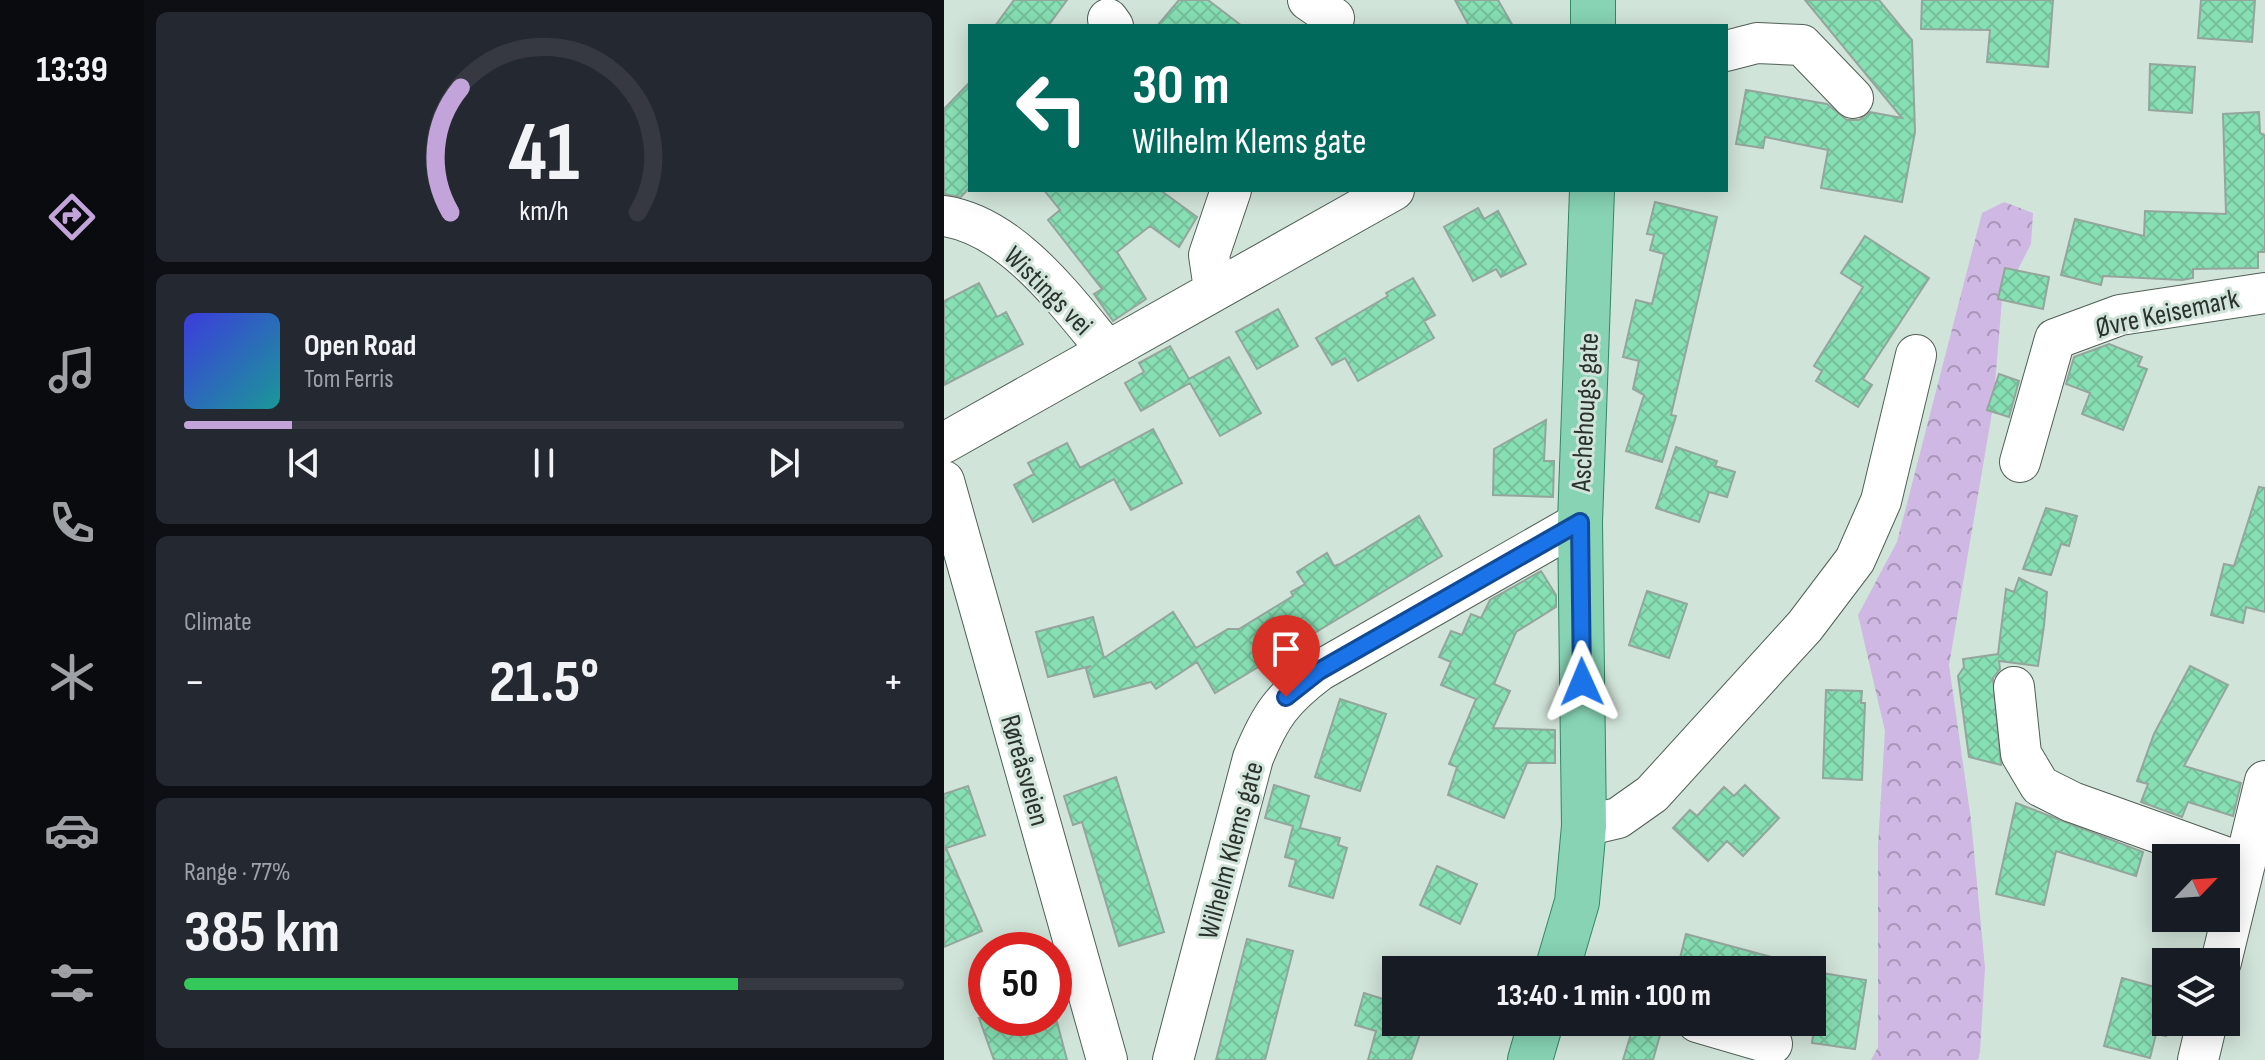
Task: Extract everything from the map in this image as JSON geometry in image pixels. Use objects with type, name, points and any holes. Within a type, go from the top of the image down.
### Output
[{"type":"main road","points":[[1593,0],[1593,24]]},
{"type":"main road","name":"Aschehougs gate","points":[[1561,956],[1577,902],[1584,826],[1580,522],[1592,192]]},
{"type":"main road","points":[[1530,1060],[1537,1036]]},
{"type":"street","points":[[1728,50],[1757,43],[1802,45],[1853,98]]},
{"type":"street","points":[[1214,289],[1209,255],[1230,192]]},
{"type":"street","name":"Wistings vei","points":[[944,443],[1390,192]]},
{"type":"street","name":"Wistings vei","points":[[944,216],[967,220],[1013,250],[1069,304],[1107,350]]},
{"type":"street","name":"Øvre Keisemark","points":[[2020,462],[2055,339],[2120,315],[2265,293]]},
{"type":"street","points":[[1584,826],[1618,818],[1652,794],[1805,626],[1855,560],[1881,501],[1916,355]]},
{"type":"street","name":"Røreåsveien","points":[[944,481],[1107,1060]]},
{"type":"street","name":"Wilhelm Klems gate","points":[[1173,1060],[1253,758],[1268,721],[1286,697],[1319,671],[1580,522]]},
{"type":"street","points":[[2014,687],[2021,754],[2040,786],[2072,802],[2245,864]]},
{"type":"street","points":[[2224,948],[2265,781]]},
{"type":"street","points":[[1745,1036],[1772,1044]]},
{"type":"street","points":[[2198,1060],[2204,1036]]},
{"type":"green space","points":[[2004,202],[2033,213],[2031,244],[2002,300],[1993,407],[1949,665],[1971,820],[1985,968],[1980,1052],[1978,1060],[1871,1060],[1878,1047],[1878,845],[1885,731],[1858,615],[1897,542],[1982,213]]},
{"type":"building","points":[[1014,0],[1067,0],[1049,24],[996,24]]},
{"type":"building","points":[[1179,0],[1208,0],[1239,24],[1159,24]]},
{"type":"building","points":[[1455,0],[1498,0],[1512,24],[1468,24]]},
{"type":"building","points":[[1805,0],[1879,0],[1912,40],[1915,132],[1902,202],[1821,188],[1828,150],[1765,137],[1763,148],[1736,144],[1746,90],[1827,104],[1847,120],[1859,120],[1870,112],[1902,118]]},
{"type":"building","points":[[1922,0],[2053,0],[2048,67],[1987,62],[1990,30],[1921,29]]},
{"type":"building","points":[[2201,0],[2255,0],[2252,42],[2198,38]]},
{"type":"building","points":[[2150,64],[2195,67],[2192,113],[2149,110]]},
{"type":"building","points":[[968,84],[968,189],[961,197],[944,194],[944,109]]},
{"type":"building","points":[[2259,112],[2260,133],[2265,135],[2265,252],[2258,252],[2258,268],[2193,269],[2193,278],[2182,280],[2103,276],[2101,285],[2061,275],[2075,219],[2144,236],[2145,211],[2226,214],[2223,114]]},
{"type":"building","points":[[1046,192],[1163,192],[1197,217],[1179,247],[1150,226],[1117,252],[1146,299],[1113,321],[1094,294],[1102,289],[1048,220],[1060,210]]},
{"type":"building","points":[[1655,202],[1717,217],[1671,415],[1676,416],[1662,462],[1626,451],[1644,395],[1633,389],[1639,361],[1623,357],[1636,300],[1652,304],[1664,254],[1650,250],[1654,235],[1647,234]]},
{"type":"building","points":[[1478,208],[1484,219],[1498,211],[1526,264],[1501,277],[1496,269],[1473,281],[1444,227]]},
{"type":"building","points":[[1865,236],[1929,278],[1863,379],[1872,385],[1858,407],[1816,381],[1822,371],[1814,366],[1863,287],[1841,273]]},
{"type":"building","points":[[2005,268],[2049,277],[2043,309],[1998,299]]},
{"type":"building","points":[[1413,278],[1435,315],[1424,321],[1434,338],[1358,381],[1345,358],[1332,365],[1316,338]]},
{"type":"building","points":[[979,283],[997,317],[1006,312],[1023,344],[944,385],[944,301]]},
{"type":"building","points":[[1278,309],[1298,346],[1257,369],[1236,332]]},
{"type":"building","points":[[2109,344],[2142,357],[2138,366],[2147,369],[2123,430],[2082,414],[2090,393],[2066,384],[2074,357]]},
{"type":"building","points":[[1170,346],[1189,379],[1229,357],[1261,413],[1220,436],[1190,383],[1141,411],[1125,383],[1144,372],[1139,363]]},
{"type":"building","points":[[1999,374],[2019,381],[2009,417],[1987,410]]},
{"type":"building","points":[[1546,420],[1544,461],[1554,461],[1553,497],[1493,495],[1494,449]]},
{"type":"building","points":[[1153,429],[1182,483],[1131,510],[1114,479],[1033,522],[1014,485],[1034,474],[1028,463],[1067,443],[1080,468]]},
{"type":"building","points":[[1676,447],[1717,461],[1715,466],[1735,472],[1727,497],[1709,492],[1699,522],[1656,508]]},
{"type":"building","points":[[2259,487],[2265,488],[2265,612],[2246,607],[2243,623],[2211,615],[2224,564],[2234,566]]},
{"type":"building","points":[[2046,508],[2077,516],[2069,546],[2061,544],[2051,575],[2023,569]]},
{"type":"building","points":[[1419,516],[1442,556],[1215,693],[1197,662],[1156,689],[1151,682],[1094,697],[1086,669],[1091,666],[1048,677],[1036,632],[1093,617],[1104,658],[1173,612],[1196,648],[1228,629],[1239,629],[1293,596],[1291,592],[1305,584],[1297,572],[1327,553],[1334,566],[1340,564]]},
{"type":"building","points":[[1541,571],[1556,595],[1556,607],[1516,632],[1494,684],[1510,691],[1493,728],[1555,730],[1555,763],[1527,763],[1504,818],[1448,795],[1457,767],[1449,764],[1476,699],[1441,685],[1451,662],[1439,657],[1451,631],[1462,635],[1471,614],[1481,618],[1490,600]]},
{"type":"building","points":[[2019,578],[2047,592],[2044,626],[2038,666],[1999,661],[2000,669],[1993,678],[2001,765],[1969,757],[1958,676],[1964,667],[1963,659],[1998,654],[2006,589],[2014,592]]},
{"type":"building","points":[[1647,591],[1687,604],[1669,658],[1629,645]]},
{"type":"building","points":[[2190,666],[2228,685],[2184,766],[2241,783],[2233,816],[2188,802],[2182,817],[2141,802],[2148,784],[2137,781],[2154,734]]},
{"type":"building","points":[[1826,690],[1862,691],[1861,703],[1865,703],[1862,780],[1823,778]]},
{"type":"building","points":[[1340,699],[1386,714],[1360,791],[1315,777]]},
{"type":"building","points":[[1116,777],[1164,932],[1119,946],[1082,822],[1073,825],[1064,796]]},
{"type":"building","points":[[1274,785],[1309,796],[1300,828],[1340,838],[1338,845],[1347,848],[1333,898],[1289,886],[1296,860],[1285,857],[1293,826],[1265,818]]},
{"type":"building","points":[[1745,785],[1779,818],[1743,856],[1727,841],[1708,861],[1673,828],[1690,810],[1697,816],[1724,787],[1734,796]]},
{"type":"building","points":[[968,786],[985,835],[946,848],[982,931],[968,932],[968,937],[944,947],[944,794]]},
{"type":"building","points":[[2016,803],[2143,852],[2136,876],[2056,851],[2044,905],[1996,894]]},
{"type":"building","points":[[1437,866],[1477,884],[1460,924],[1420,905]]},
{"type":"building","points":[[1686,934],[1767,956],[1680,956]]},
{"type":"building","points":[[1247,939],[1293,951],[1265,1060],[1216,1060]]},
{"type":"building","points":[[1826,974],[1866,980],[1855,1049],[1812,1043],[1813,1036],[1826,1036]]},
{"type":"building","points":[[2122,978],[2152,986],[2152,1036],[2156,1036],[2150,1058],[2104,1046]]},
{"type":"building","points":[[1364,993],[1382,999],[1382,1036],[1419,1036],[1411,1060],[1368,1060],[1376,1031],[1355,1025]]},
{"type":"building","points":[[985,1036],[1061,1036],[1067,1060],[994,1060]]},
{"type":"building","points":[[1630,1036],[1660,1036],[1653,1060],[1623,1060]]},
{"type":"route","points":[[1286,697],[1319,671],[1580,522],[1582,682]]}]
